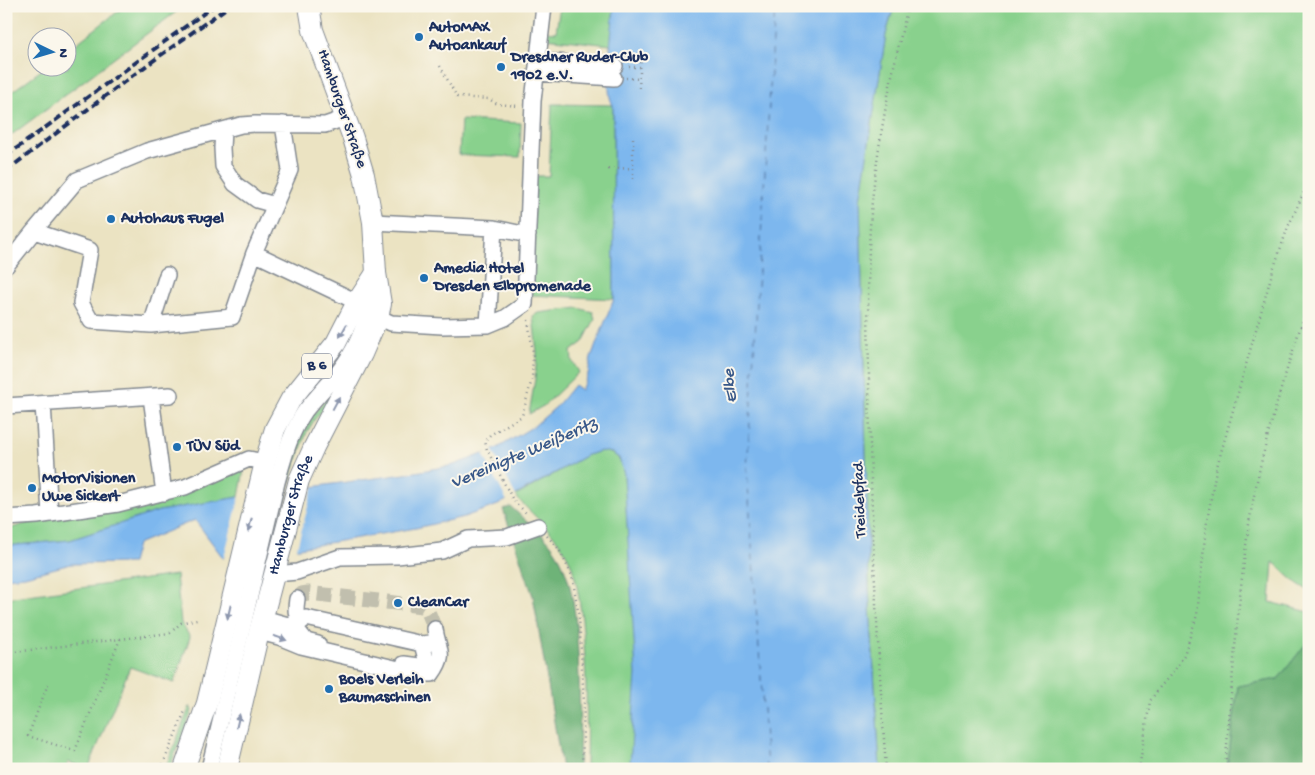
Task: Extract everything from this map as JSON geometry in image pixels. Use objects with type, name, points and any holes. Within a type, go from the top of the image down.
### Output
[{"type":"main road","name":"Hamburger Straße","points":[[184,769],[207,703],[263,564],[314,446],[362,354],[378,317],[381,304],[376,273],[373,222],[364,175],[313,30],[309,6]]},
{"type":"main road","name":"Hamburger Straße","points":[[227,769],[261,625],[268,483],[265,462],[274,430],[291,399],[336,342],[357,302],[376,273]]},
{"type":"lane","points":[[378,317],[391,323],[442,326],[488,325],[505,318],[525,304],[533,107],[544,6]]},
{"type":"lane","points":[[536,67],[617,74]]},
{"type":"lane","points":[[6,266],[77,180],[147,151],[248,124],[325,124],[345,118]]},
{"type":"lane","points":[[34,231],[90,250],[81,303],[91,321],[151,325],[232,317],[254,253],[290,170],[283,124]]},
{"type":"lane","points":[[223,131],[223,166],[236,184],[257,200],[275,205]]},
{"type":"lane","points":[[373,222],[494,228],[528,235]]},
{"type":"lane","points":[[488,325],[494,228]]},
{"type":"lane","points":[[254,253],[357,302]]},
{"type":"lane","points":[[268,483],[296,426],[345,364],[356,346],[367,317],[376,273]]},
{"type":"lane","points":[[151,325],[167,275]]},
{"type":"lane","points":[[6,406],[170,395]]},
{"type":"lane","points":[[151,397],[164,493]]},
{"type":"lane","points":[[43,404],[50,514]]},
{"type":"lane","points":[[6,518],[118,504],[185,487],[249,459],[265,462]]},
{"type":"lane","points":[[6,526],[33,516]]},
{"type":"lane","points":[[209,769],[263,564],[286,573],[297,572],[340,558],[397,556],[442,550],[468,539],[507,537],[538,526]]},
{"type":"lane","points":[[298,599],[296,612],[306,641],[402,664],[419,666],[424,664],[432,638]]},
{"type":"lane","points":[[261,625],[299,624],[306,618],[432,638]]},
{"type":"lane","points":[[261,625],[279,637],[301,646],[420,674],[432,674],[440,663],[441,654],[432,638]]},
{"type":"path","name":"Treidelpfad","points":[[886,769],[875,590],[869,423],[871,230],[875,169],[908,6]]},
{"type":"path","points":[[639,88],[641,58]]},
{"type":"path","points":[[440,66],[457,97],[490,99],[497,104],[533,107]]},
{"type":"path","points":[[617,74],[640,79]]},
{"type":"path","points":[[633,138],[633,179]]},
{"type":"path","points":[[608,169],[633,168]]},
{"type":"path","points":[[1139,769],[1150,701],[1184,655],[1197,615],[1206,527],[1216,470],[1273,270],[1288,227],[1309,181]]},
{"type":"path","points":[[1225,769],[1237,618],[1250,522],[1265,449],[1284,376],[1309,302]]},
{"type":"path","points":[[525,304],[533,352],[532,379],[522,416],[490,435],[485,441],[487,450],[513,500],[559,549],[572,576],[579,616],[584,702],[582,769]]},
{"type":"path","points":[[6,653],[170,633],[181,623],[197,619]]},
{"type":"path","points":[[48,684],[28,736],[75,751],[120,639]]},
{"type":"green space","points":[[125,6],[184,6],[6,139],[6,96],[30,78],[78,78],[78,42]]},
{"type":"green space","points":[[560,6],[614,6],[611,45],[545,38],[545,31],[556,32]]},
{"type":"green space","points":[[894,6],[1309,6],[1309,590],[1273,562],[1270,602],[1309,612],[1309,640],[1278,679],[1238,686],[1227,769],[880,769],[869,590],[860,200],[886,34]]},
{"type":"green space","points":[[552,104],[613,105],[614,299],[531,295],[535,176],[549,176]]},
{"type":"green space","points":[[461,120],[521,123],[520,157],[459,155]]},
{"type":"green space","points":[[578,308],[593,312],[595,319],[583,342],[571,351],[572,361],[579,372],[545,405],[529,414],[537,353],[533,316],[538,313]]},
{"type":"green space","points":[[336,387],[340,390],[315,419],[307,432],[289,481],[285,482],[295,450],[305,427]]},
{"type":"green space","points":[[602,451],[615,455],[621,464],[624,474],[636,659],[638,769],[586,769],[585,657],[576,580],[568,557],[558,541],[516,496],[587,455]]},
{"type":"green space","points":[[244,470],[239,497],[159,511],[70,540],[6,546],[6,530],[40,519],[185,492]]},
{"type":"green space","points":[[511,507],[553,546],[563,565],[571,589],[578,653],[579,769],[562,769],[533,596],[503,509]]},
{"type":"green space","points":[[176,575],[181,623],[190,637],[174,683],[130,667],[88,769],[68,762],[66,769],[6,769],[6,598]]},
{"type":"green space","points":[[1309,640],[1309,731],[1305,739],[1307,754],[1301,769],[1227,769],[1238,686],[1278,679]]},
{"type":"green space","points":[[190,706],[192,711],[169,769],[165,769]]},
{"type":"water","points":[[614,6],[894,6],[886,34],[860,200],[869,590],[880,769],[632,768],[630,765],[636,674],[624,474],[619,458],[612,453],[602,451],[587,455],[498,505],[464,517],[416,528],[224,559],[195,520],[137,544],[132,563],[71,564],[25,576],[6,578],[6,546],[70,540],[159,511],[239,497],[405,474],[454,465],[496,449],[534,426],[556,407],[574,385],[581,390],[588,374],[591,357],[614,299],[613,105],[610,98],[609,73]]},
{"type":"pier","points":[[492,449],[517,498],[508,503],[483,454]]},
{"type":"pier","points":[[314,484],[296,551],[223,561],[240,495]]},
{"type":"ferry route","points":[[767,769],[747,469],[775,6]]},
{"type":"tunnel","points":[[297,599],[302,594],[308,593],[422,606],[427,609],[435,629]]},
{"type":"railway","points":[[6,156],[214,6]]},
{"type":"railway","points":[[6,171],[229,6]]},
{"type":"place","name":"AutoMAX Autoankauf","points":[[419,37]]},
{"type":"place","name":"Dresdner Ruder-Club 1902 e.V.","points":[[501,67]]},
{"type":"place","name":"Autohaus Fugel","points":[[111,219]]},
{"type":"place","name":"Amedia Hotel Dresden Elbpromenade","points":[[424,278]]},
{"type":"place","name":"TÜV Süd","points":[[177,447]]},
{"type":"place","name":"MotorVisionen Uwe Sickert","points":[[32,488]]},
{"type":"place","name":"CleanCar","points":[[398,603]]},
{"type":"place","name":"Boels Verleih Baumaschinen","points":[[329,689]]},
{"type":"water label","name":"Elbe","points":[[731,386]]},
{"type":"water label","name":"Vereinigte Weißeritz","points":[[524,454]]}]
